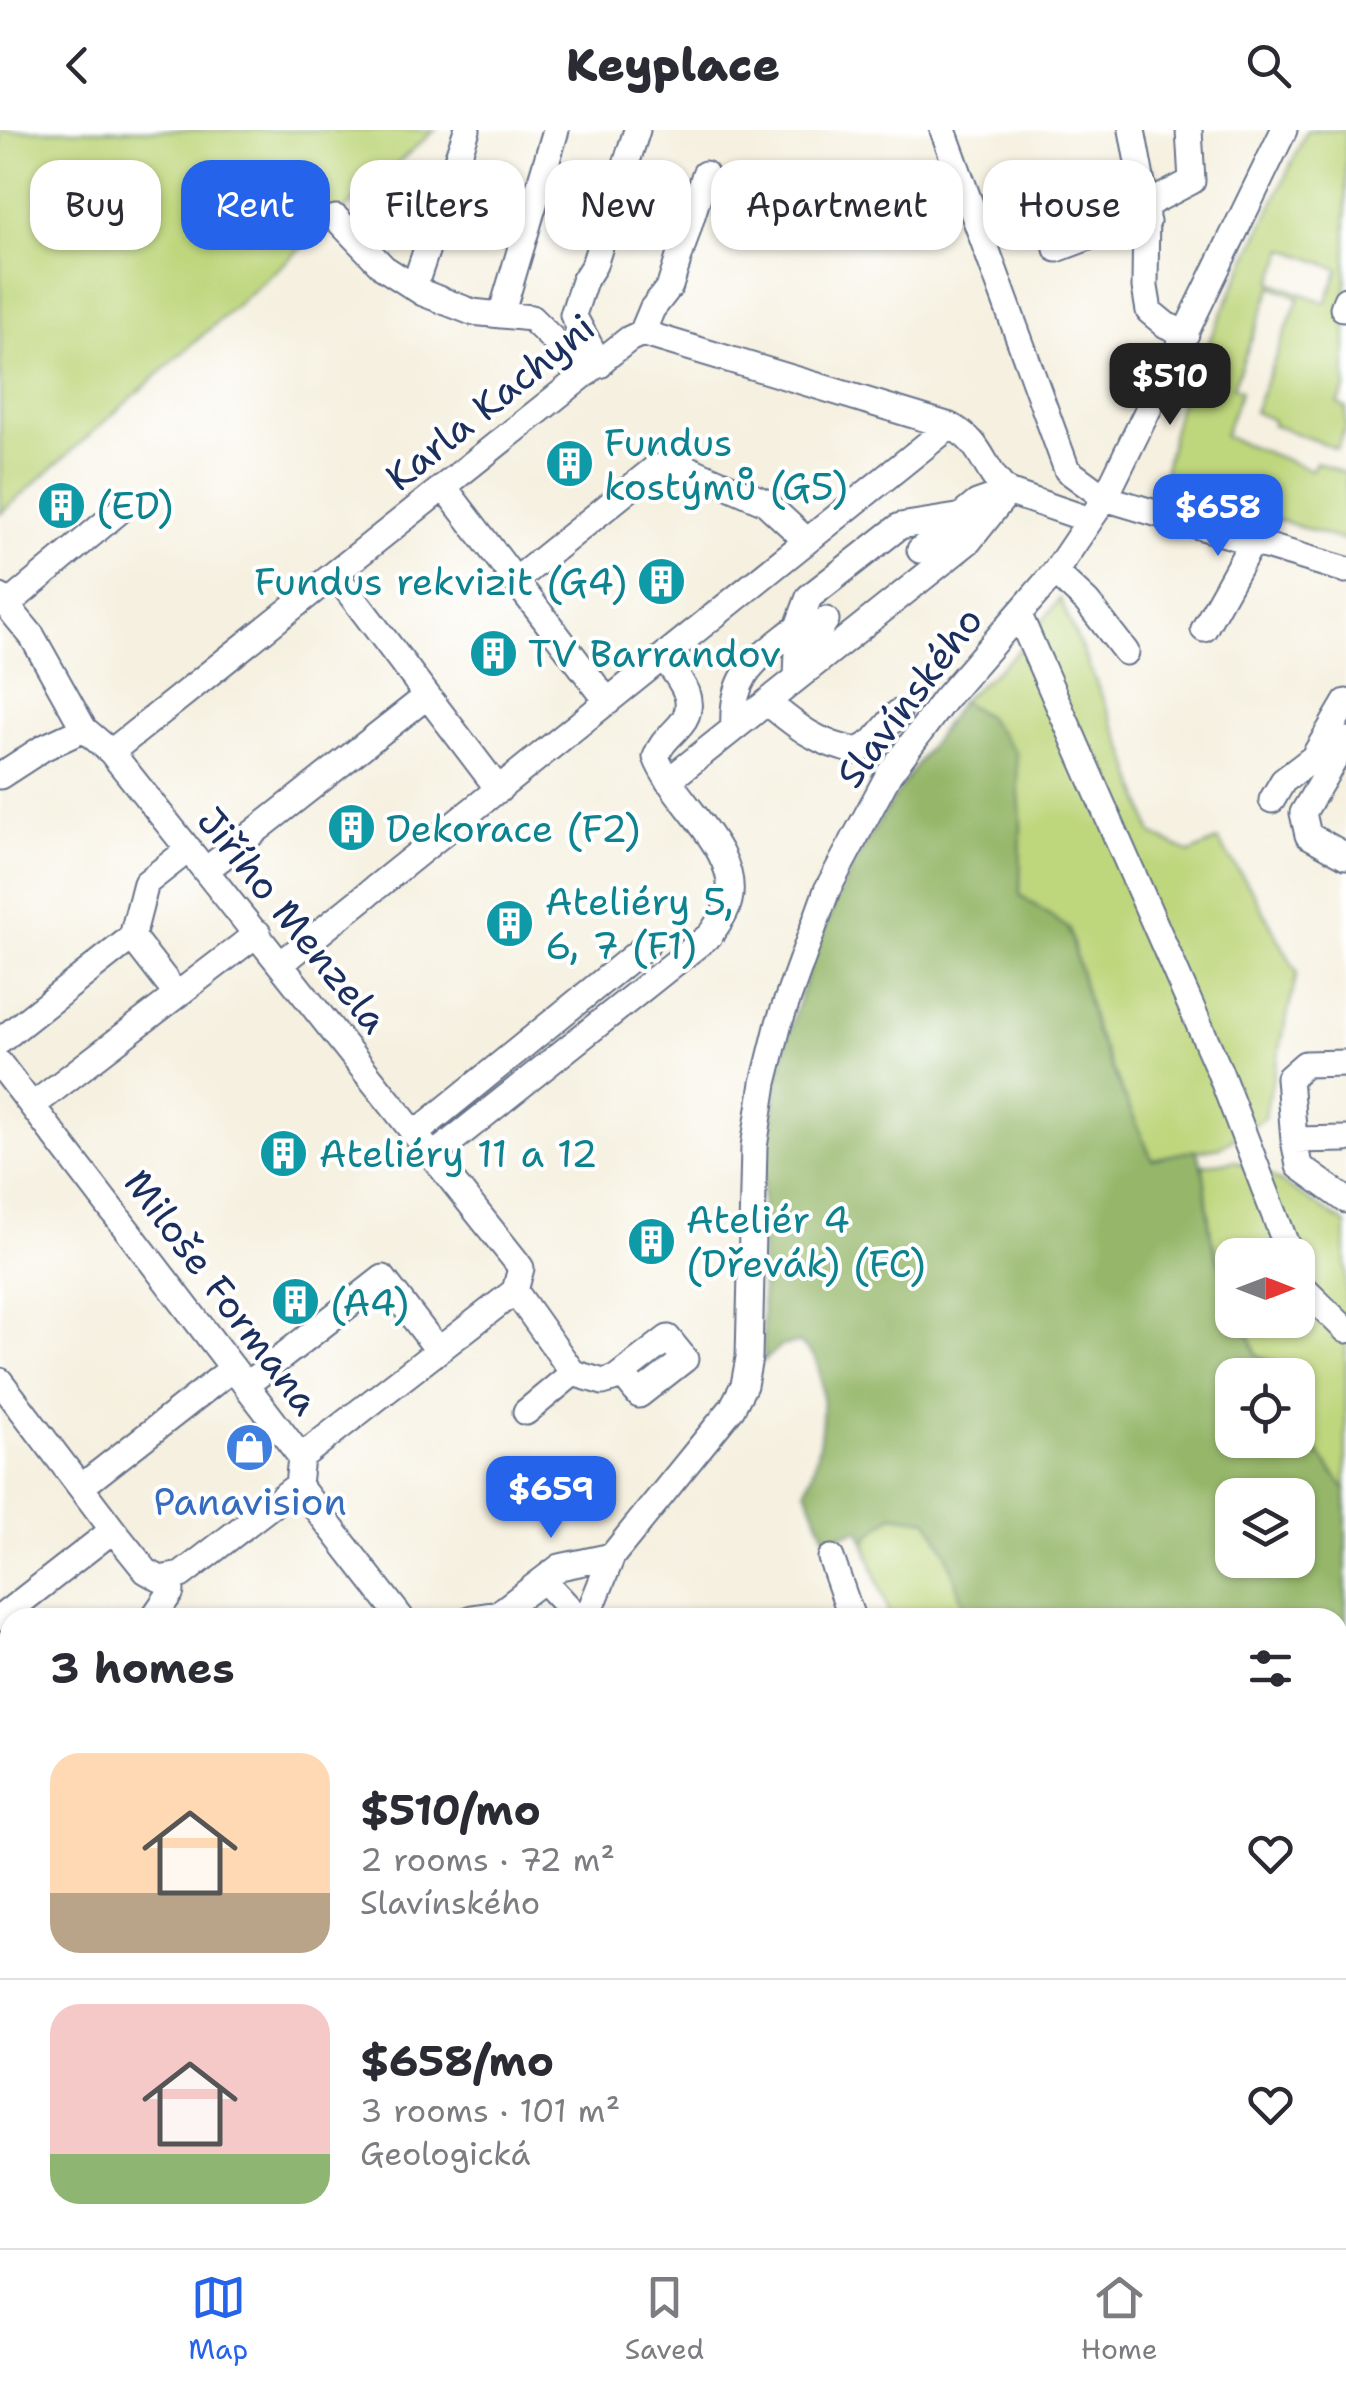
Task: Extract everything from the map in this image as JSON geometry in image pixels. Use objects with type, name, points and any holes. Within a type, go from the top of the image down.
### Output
[{"type":"street","points":[[414,288],[467,130]]},
{"type":"street","points":[[501,315],[556,130]]},
{"type":"street","points":[[593,369],[573,315],[584,281],[594,265],[637,130]]},
{"type":"street","points":[[943,130],[1067,470],[1098,509]]},
{"type":"street","points":[[1132,130],[1137,160]]},
{"type":"street","points":[[1156,207],[1192,180],[1189,130]]},
{"type":"street","name":"Slavínského","points":[[590,1608],[612,1556],[732,1408],[744,1386],[749,1358],[754,1147],[764,1083],[790,988],[826,890],[889,774],[944,700],[1056,572],[1098,509],[1284,130]]},
{"type":"street","points":[[642,333],[652,309],[670,286],[705,174]]},
{"type":"street","points":[[336,218],[384,268],[414,288],[472,312],[532,318],[593,369]]},
{"type":"street","points":[[1146,250],[1149,311],[1166,326],[1186,334]]},
{"type":"street","name":"Karla Kachyni","points":[[110,752],[628,339],[642,333],[950,426],[974,442],[998,483],[1008,492]]},
{"type":"street","points":[[282,963],[950,426]]},
{"type":"street","points":[[515,581],[654,469],[670,464],[765,502],[806,540]]},
{"type":"street","points":[[444,488],[608,702]]},
{"type":"street","points":[[668,780],[969,541],[1008,492]]},
{"type":"street","points":[[920,550],[977,503],[1008,492],[1253,541],[1346,570]]},
{"type":"street","points":[[3,601],[96,540],[129,503]]},
{"type":"street","points":[[796,678],[800,624],[809,597],[900,526],[957,517]]},
{"type":"street","points":[[1204,629],[1253,541]]},
{"type":"street","points":[[1056,572],[1126,652]]},
{"type":"street","points":[[334,574],[499,790]]},
{"type":"street","name":"Jiřího Menzela","points":[[3,601],[36,634],[84,729],[110,752],[258,933],[521,1268],[515,1291]]},
{"type":"street","points":[[1020,615],[1219,1070],[1283,1238]]},
{"type":"street","points":[[796,678],[806,649],[826,620]]},
{"type":"street","points":[[734,728],[734,702],[743,675],[791,632]]},
{"type":"street","points":[[434,1155],[710,935],[730,899],[724,858],[656,757],[688,711],[686,688],[664,658]]},
{"type":"street","points":[[206,870],[427,696]]},
{"type":"street","points":[[767,702],[804,734],[833,748],[858,751],[874,742],[898,713]]},
{"type":"street","points":[[1272,800],[1284,781],[1312,758],[1346,702]]},
{"type":"street","points":[[4,766],[84,729]]},
{"type":"street","points":[[1346,740],[1303,813],[1308,834],[1346,856]]},
{"type":"street","points":[[0,1042],[132,937],[146,883],[189,849]]},
{"type":"street","points":[[32,1106],[258,933]]},
{"type":"street","points":[[132,937],[177,995]]},
{"type":"street","points":[[416,1133],[646,946]]},
{"type":"street","points":[[537,1034],[556,1058]]},
{"type":"street","points":[[1346,1062],[1305,1064],[1289,1078],[1298,1166],[1346,1200]]},
{"type":"street","name":"Miloše Formana","points":[[0,1064],[301,1457],[298,1485]]},
{"type":"street","points":[[1294,1146],[1346,1139]]},
{"type":"street","points":[[81,1487],[384,1278],[438,1350]]},
{"type":"street","points":[[301,1457],[515,1291],[573,1373],[603,1382],[622,1374]]},
{"type":"street","points":[[1315,1300],[1346,1330]]},
{"type":"street","points":[[526,1412],[573,1373]]},
{"type":"street","points":[[1,1384],[146,1571],[160,1579],[181,1575],[298,1485],[393,1608]]},
{"type":"street","points":[[9,1608],[30,1583],[113,1530]]},
{"type":"street","points":[[509,1608],[560,1568],[612,1556]]},
{"type":"street","points":[[832,1558],[849,1608]]},
{"type":"street","points":[[160,1608],[170,1592],[170,1578]]},
{"type":"street","points":[[543,1580],[566,1608]]},
{"type":"green space","points":[[0,130],[435,130],[401,160],[350,160],[350,205],[330,223],[330,160],[181,160],[181,250],[299,250],[0,514]]},
{"type":"green space","points":[[1307,130],[1346,130],[1346,387],[1338,404],[1346,408],[1346,427],[1337,449],[1273,425],[1273,420],[1254,412],[1299,297],[1272,286],[1233,387],[1241,391],[1224,436],[1312,470],[1316,462],[1346,474],[1346,541],[1162,484],[1178,408]],"holes":[[[1285,249],[1339,269],[1326,303],[1272,282]]]},
{"type":"green space","points":[[1060,599],[1125,750],[1152,834],[1190,853],[1218,840],[1253,892],[1297,973],[1264,1118],[1220,1147],[1152,1159],[1096,1032],[1069,929],[1020,895],[1021,819],[986,716],[961,701],[1015,654]]},
{"type":"green space","points":[[961,701],[986,716],[1016,753],[1021,819],[1020,895],[1069,929],[1096,1032],[1152,1159],[1196,1150],[1205,1181],[1215,1251],[1215,1338],[1250,1338],[1257,1355],[1264,1358],[1215,1358],[1215,1458],[1315,1458],[1315,1449],[1346,1490],[1346,1608],[964,1608],[946,1552],[928,1520],[893,1515],[869,1535],[865,1544],[860,1530],[826,1539],[806,1489],[822,1425],[822,1390],[816,1360],[799,1343],[781,1346],[764,1361],[765,1164],[778,1079],[801,993],[833,909],[872,833]]},
{"type":"green space","points":[[1235,1161],[1274,1178],[1346,1224],[1346,1490],[1315,1449],[1315,1358],[1264,1358],[1257,1355],[1250,1338],[1315,1338],[1315,1238],[1215,1238],[1215,1249],[1203,1165]]},
{"type":"green space","points":[[893,1515],[928,1520],[946,1552],[964,1608],[887,1608],[865,1544],[869,1535]]},
{"type":"place","name":"Fundus kostýmů (G5)","points":[[569,464]]},
{"type":"place","name":"(ED)","points":[[61,505]]},
{"type":"place","name":"Fundus rekvizit (G4)","points":[[662,581]]},
{"type":"place","name":"TV Barrandov","points":[[493,653]]},
{"type":"place","name":"Dekorace (F2)","points":[[351,828]]},
{"type":"place","name":"Ateliéry 5, 6, 7 (F1)","points":[[510,923]]},
{"type":"place","name":"Ateliéry 11 a 12","points":[[284,1153]]},
{"type":"place","name":"Ateliér 4 (Dřevák) (FC)","points":[[651,1241]]},
{"type":"place","name":"(A4)","points":[[295,1302]]},
{"type":"place","name":"Panavision","points":[[250,1447]]}]
